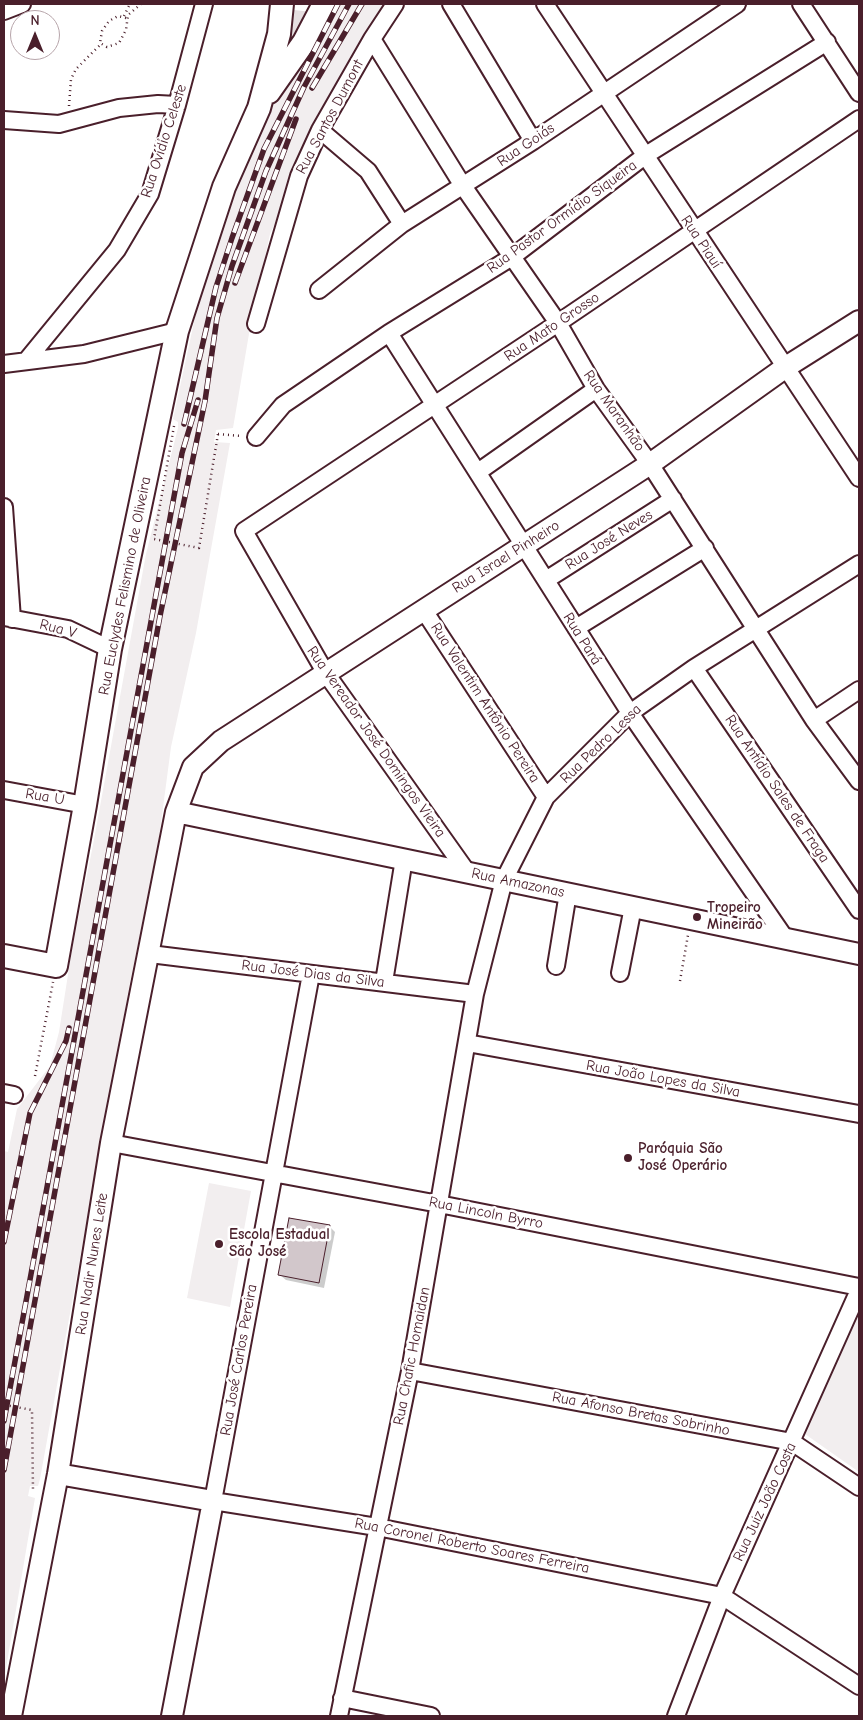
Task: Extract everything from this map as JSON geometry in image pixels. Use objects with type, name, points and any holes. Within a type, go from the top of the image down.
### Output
[{"type":"main road","points":[[259,108],[279,34],[282,4]]},
{"type":"main road","points":[[259,108],[304,42],[324,4]]},
{"type":"main road","name":"Rua Euclydes Felismino de Oliveira","points":[[56,966],[85,805],[110,649],[177,331],[224,187],[259,108]]},
{"type":"main road","points":[[4,956],[56,966]]},
{"type":"street","points":[[4,11],[22,4]]},
{"type":"street","name":"Rua Ovídio Celeste","points":[[26,361],[116,250],[150,194],[177,105],[204,4]]},
{"type":"street","name":"Rua Santos Dumont","points":[[256,324],[299,176],[320,130],[372,39],[395,4]]},
{"type":"street","points":[[451,4],[533,141]]},
{"type":"street","name":"Rua Piauí","points":[[545,4],[859,478]]},
{"type":"street","name":"Rua Goiás","points":[[319,290],[402,224],[533,141],[737,4]]},
{"type":"street","points":[[801,4],[859,93]]},
{"type":"street","name":"Rua Maranhão","points":[[372,39],[464,186],[558,323],[596,389],[650,464],[814,720],[859,781]]},
{"type":"street","name":"Rua Pastor Ormídio Siqueira","points":[[256,437],[283,405],[389,333],[512,257],[646,155],[827,42]]},
{"type":"street","points":[[4,120],[59,124],[118,108],[158,104],[177,105]]},
{"type":"street","name":"Rua Mato Grosso","points":[[244,531],[558,323],[859,119]]},
{"type":"street","points":[[320,130],[368,171],[402,224]]},
{"type":"street","name":"Rua Israel Pinheiro","points":[[176,812],[193,767],[214,747],[325,672],[650,464],[786,367],[859,321]]},
{"type":"street","points":[[4,364],[84,354],[177,331]]},
{"type":"street","name":"Rua Pará","points":[[389,333],[526,545],[630,713],[785,938]]},
{"type":"street","points":[[478,472],[596,389]]},
{"type":"street","name":"Rua José Neves","points":[[546,580],[673,499]]},
{"type":"street","points":[[4,507],[8,618]]},
{"type":"street","name":"Rua Vereador José Domingos Vieira","points":[[244,531],[325,672],[467,872]]},
{"type":"street","points":[[576,628],[705,548]]},
{"type":"street","name":"Rua Pedro Lessa","points":[[476,994],[504,880],[546,797],[630,713],[694,668],[859,564]]},
{"type":"street","name":"Rua Valentim Antônio Pereira","points":[[423,609],[546,797]]},
{"type":"street","name":"Rua V","points":[[8,618],[68,629],[110,649]]},
{"type":"street","name":"Rua Antídio Sales de Fraga","points":[[694,668],[859,910]]},
{"type":"street","points":[[814,720],[859,690]]},
{"type":"street","name":"Rua U","points":[[4,790],[85,805]]},
{"type":"street","name":"Rua Amazonas","points":[[176,812],[859,954]]},
{"type":"street","name":"Rua Nadir Nunes Leite","points":[[11,1716],[58,1474],[111,1143],[150,954],[176,812]]},
{"type":"street","points":[[384,982],[404,859]]},
{"type":"street","points":[[556,966],[568,893]]},
{"type":"street","points":[[620,973],[633,907]]},
{"type":"street","name":"Rua José Dias da Silva","points":[[150,954],[476,994]]},
{"type":"street","name":"Rua José Carlos Pereira","points":[[172,1716],[310,974]]},
{"type":"street","name":"Rua Chafic Homaidan","points":[[339,1716],[410,1371],[476,994]]},
{"type":"street","name":"Rua João Lopes da Silva","points":[[467,1043],[859,1114]]},
{"type":"street","name":"Rua Lincoln Byrro","points":[[111,1143],[440,1204],[859,1289]]},
{"type":"street","name":"Rua Juiz João Costa","points":[[676,1716],[722,1596],[859,1289]]},
{"type":"street","name":"Rua Afonso Bretas Sobrinho","points":[[410,1371],[792,1442],[859,1487]]},
{"type":"street","name":"Rua Coronel Roberto Soares Ferreira","points":[[58,1474],[377,1527],[722,1596],[859,1686]]},
{"type":"street","points":[[342,1698],[431,1716]]},
{"type":"path","points":[[102,44],[113,47],[118,43],[126,30],[125,17],[130,4]]},
{"type":"path","points":[[102,44],[100,36],[109,21],[118,16],[125,17],[141,4]]},
{"type":"path","points":[[59,124],[70,103],[71,79],[76,69],[102,44]]},
{"type":"path","points":[[174,426],[154,539],[199,548],[218,434],[256,437]]},
{"type":"path","points":[[680,981],[691,919]]},
{"type":"path","points":[[35,1076],[56,966]]},
{"type":"path","points":[[4,1410],[5,1405],[32,1410],[33,1491]]},
{"type":"shaded area","points":[[334,4],[384,4],[361,42],[323,117],[270,234],[250,328],[233,428],[216,430],[214,442],[230,443],[196,633],[171,747],[157,853],[130,982],[40,1479],[38,1486],[30,1486],[28,1496],[35,1498],[4,1680],[4,1151],[8,1152],[17,1109],[50,1066],[59,1032],[72,949],[146,554],[178,428],[178,422],[173,419],[196,313],[213,255],[259,125]]},
{"type":"shaded area","points":[[286,7],[313,12],[277,66]]},
{"type":"shaded area","name":"Escola Estadual São José","points":[[209,1183],[251,1191],[230,1307],[187,1298]]},
{"type":"shaded area","points":[[859,1312],[859,1472],[805,1434]]},
{"type":"building","points":[[289,1218],[330,1225],[319,1283],[278,1275]]},
{"type":"railway","points":[[184,424],[216,287],[264,149],[338,4]]},
{"type":"railway","points":[[4,1470],[160,616],[205,401],[217,318],[232,266],[266,171],[304,87],[349,4]]},
{"type":"railway","points":[[312,88],[362,4]]},
{"type":"railway","points":[[235,283],[296,119]]},
{"type":"railway","points":[[4,1421],[182,453],[198,400]]},
{"type":"railway","points":[[4,1242],[30,1113],[66,1041],[69,1028]]},
{"type":"place","name":"Tropeiro Mineirão","points":[[697,917]]},
{"type":"place","name":"Paróquia São José Operário","points":[[628,1158]]},
{"type":"place","name":"Escola Estadual São José","points":[[219,1244]]}]
